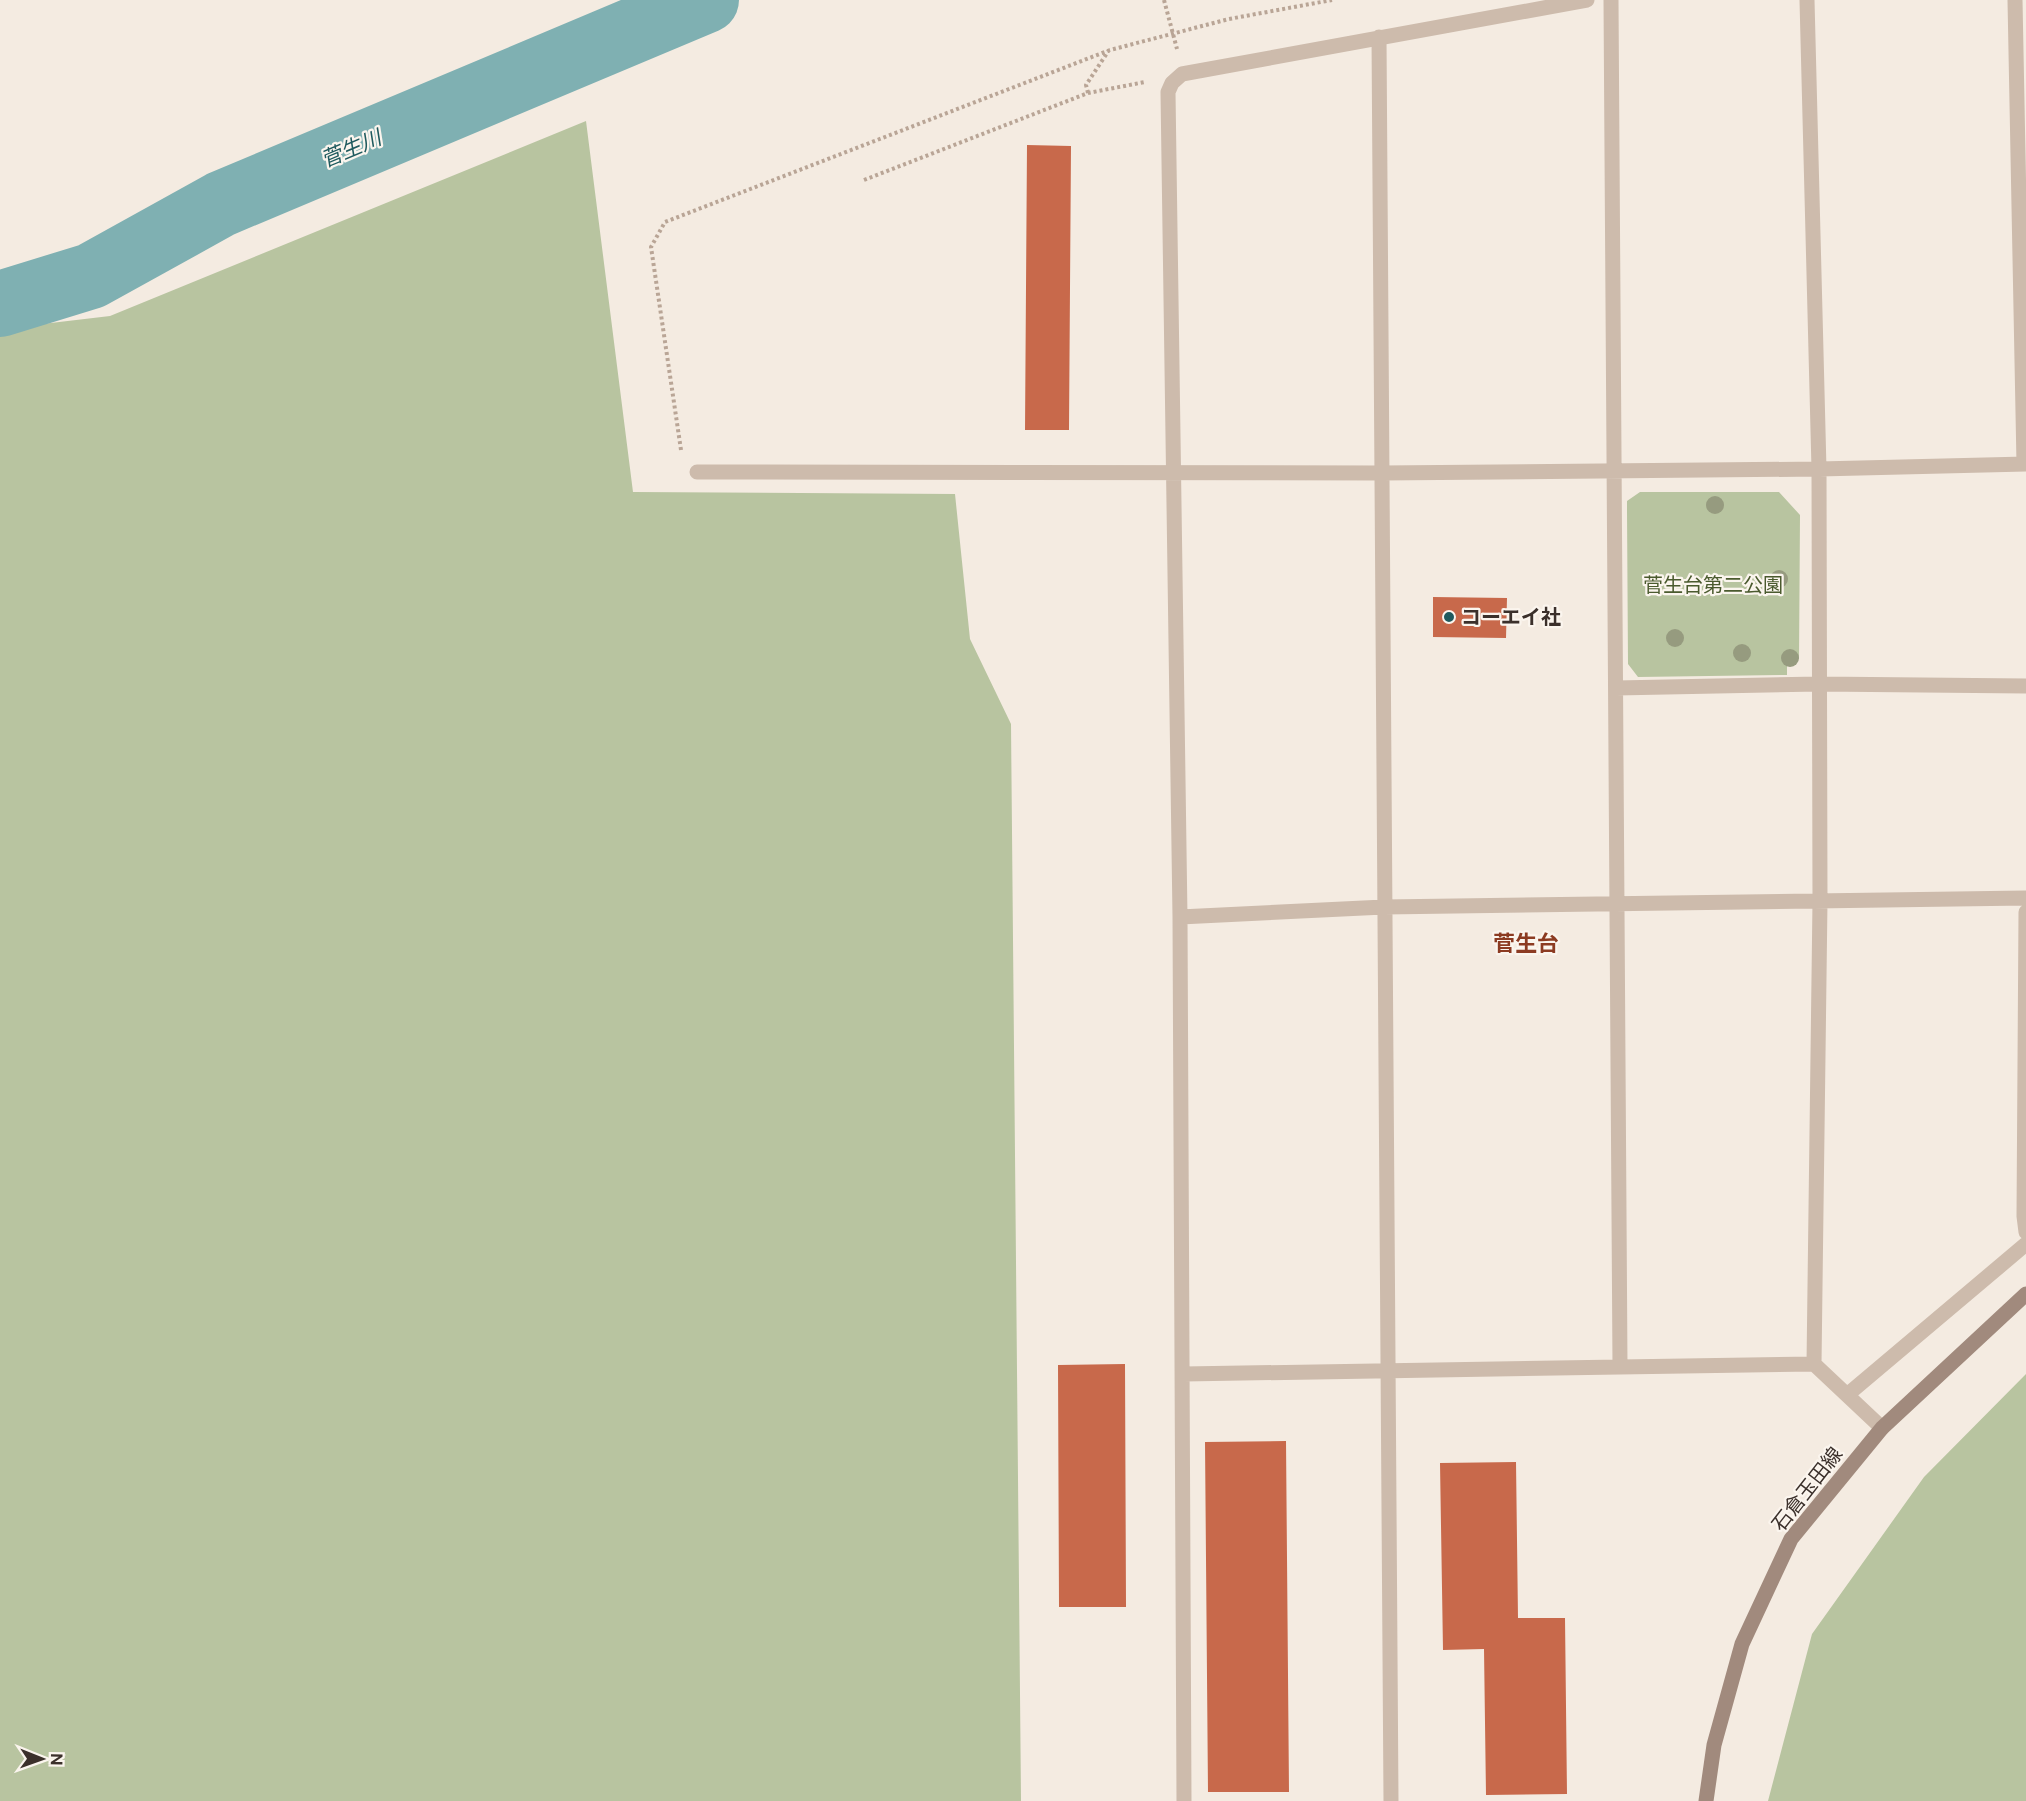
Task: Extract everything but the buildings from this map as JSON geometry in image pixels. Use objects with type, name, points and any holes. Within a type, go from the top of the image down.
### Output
[{"type":"main road","name":"石倉玉田線","points":[[1706,1801],[1714,1745],[1742,1644],[1791,1539],[1882,1428],[2026,1294]]},
{"type":"street","points":[[1184,1801],[1184,1374],[1180,916],[1168,92],[1172,83],[1182,74],[1587,0]]},
{"type":"street","points":[[1611,0],[1620,1366]]},
{"type":"street","points":[[1806,0],[1819,469],[1820,901],[1814,1364]]},
{"type":"street","points":[[697,472],[1382,473],[1819,469],[2025,464],[2024,278],[2015,0]]},
{"type":"street","points":[[1379,37],[1391,1801]]},
{"type":"street","points":[[1616,688],[1819,684],[2026,686]]},
{"type":"street","points":[[1180,916],[1384,907],[2026,898]]},
{"type":"street","points":[[2026,912],[2024,1216],[2026,1232]]},
{"type":"street","points":[[1847,1395],[2026,1244]]},
{"type":"street","points":[[1184,1374],[1814,1364],[1882,1428]]},
{"type":"path","points":[[1164,0],[1176,43]]},
{"type":"path","points":[[697,472],[684,472],[651,247],[665,222],[1110,50],[1229,20],[1332,0]]},
{"type":"path","points":[[1088,93],[1086,85],[1110,50]]},
{"type":"path","points":[[864,180],[1088,93],[1182,74]]},
{"type":"green space","points":[[586,121],[633,492],[955,494],[970,639],[1011,724],[1021,1801],[0,1801],[0,329],[110,316]]},
{"type":"green space","name":"菅生台第二公園","points":[[1640,492],[1779,492],[1800,515],[1799,659],[1787,660],[1787,675],[1638,677],[1628,664],[1627,501]]},
{"type":"green space","points":[[2026,1374],[2026,1801],[1768,1801],[1812,1634],[1924,1477]]},
{"type":"waterway","name":"菅生川","points":[[0,304],[91,276],[221,204],[706,0]]},
{"type":"place","name":"コーエイ社","points":[[1449,617]]},
{"type":"district","name":"菅生台","points":[[1526,943]]}]
